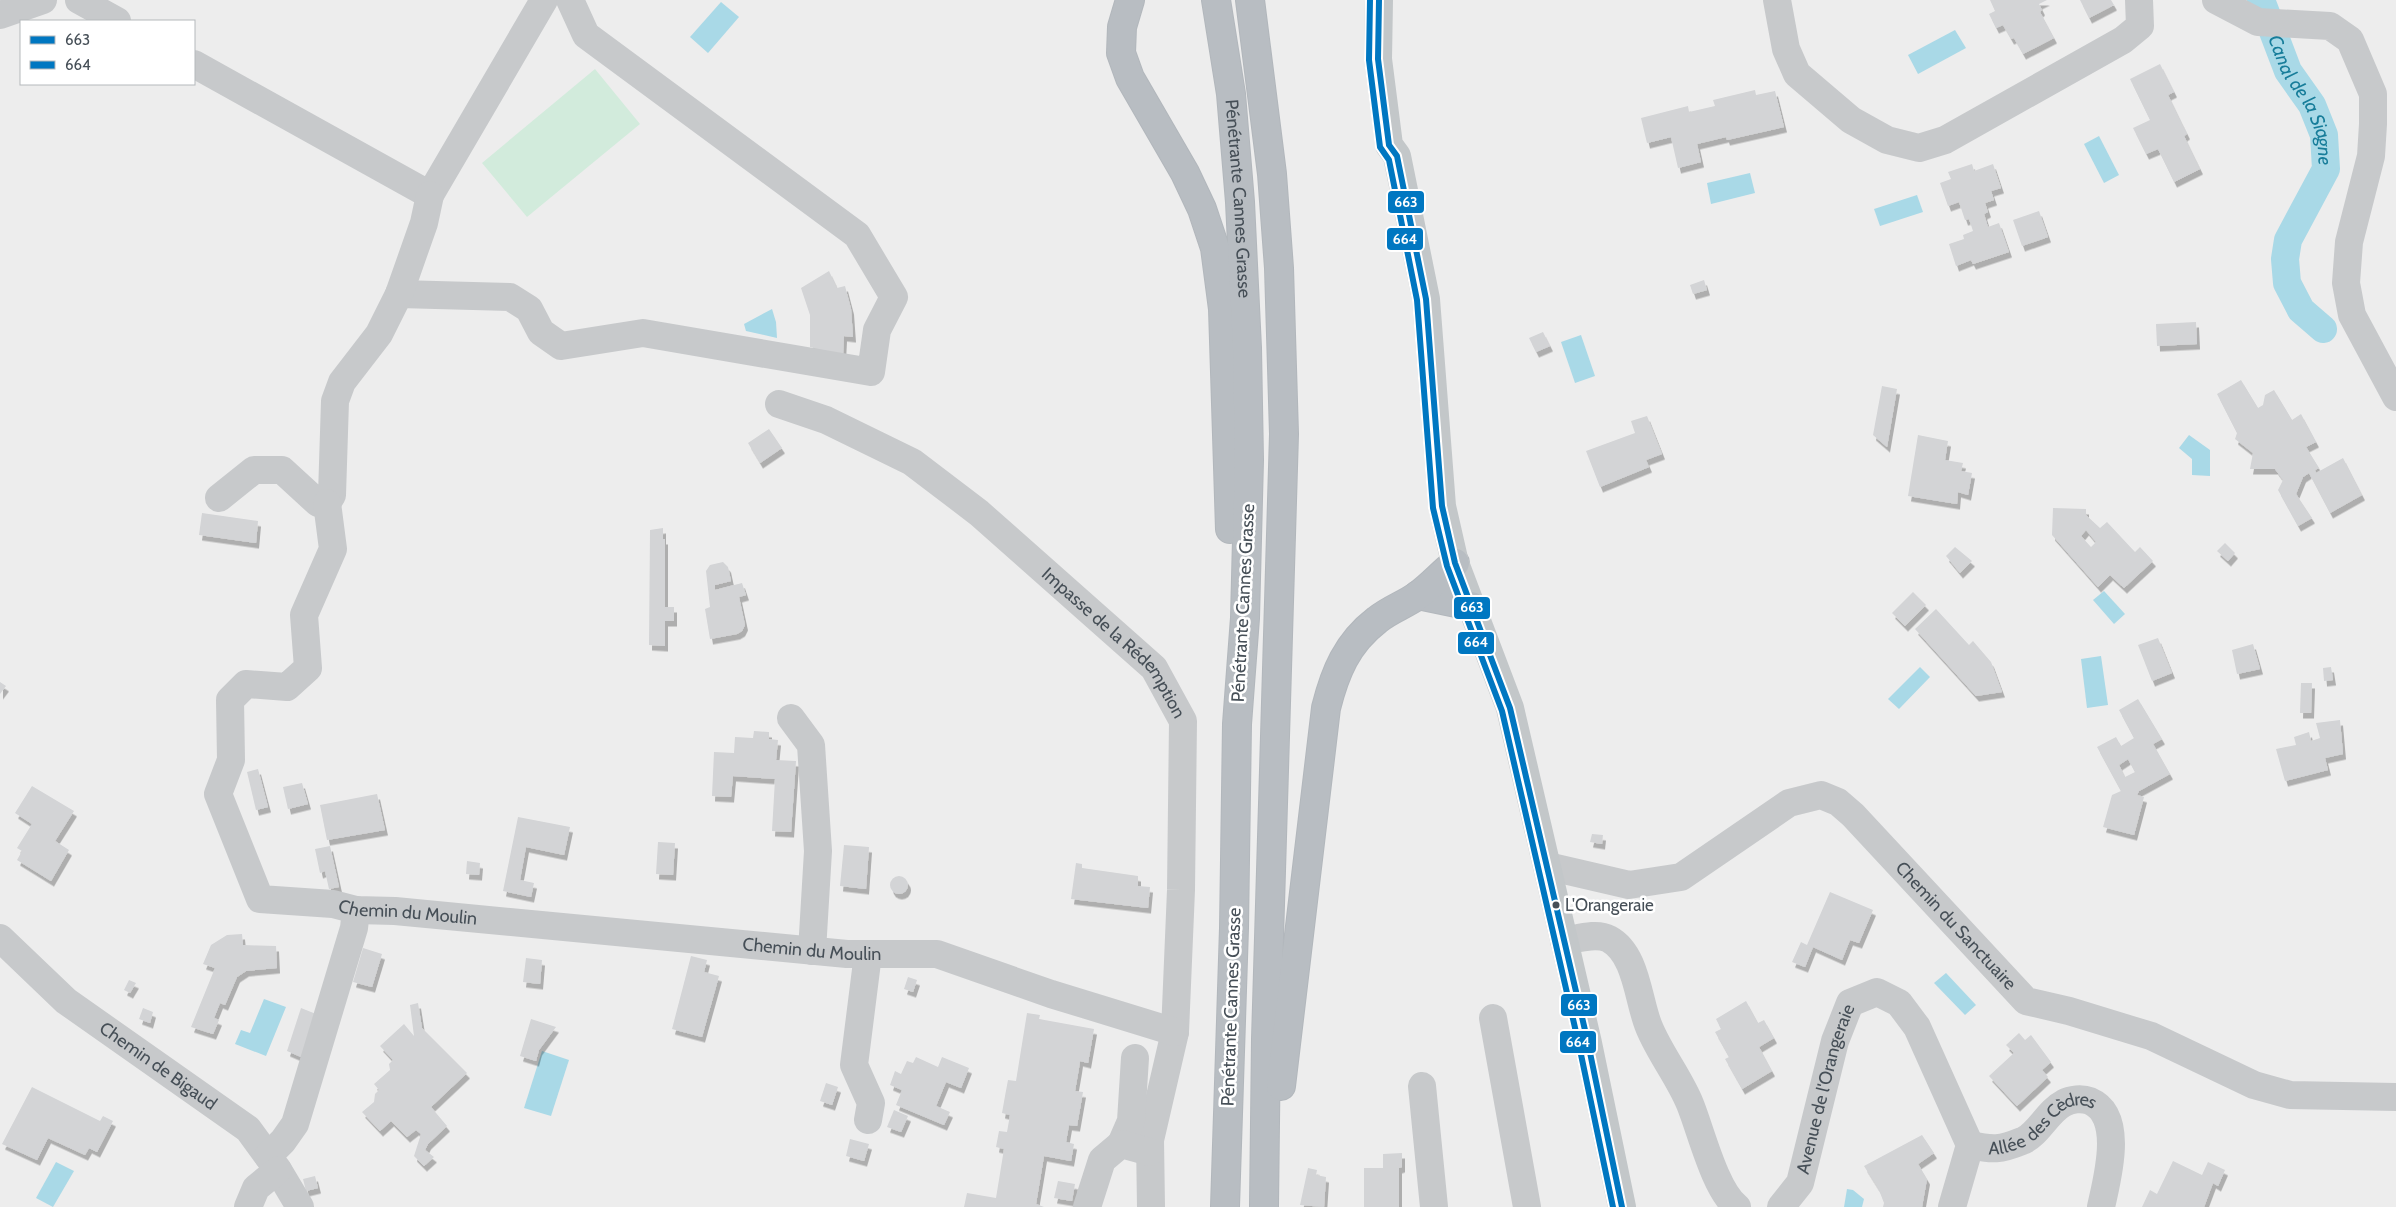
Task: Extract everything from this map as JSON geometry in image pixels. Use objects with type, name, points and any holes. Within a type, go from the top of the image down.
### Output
[{"type":"highway","points":[[1130,0],[1122,27],[1121,53],[1130,78],[1185,173],[1202,209],[1215,248],[1223,309],[1237,724]]},
{"type":"highway","name":"Pénétrante Cannes Grasse","points":[[1216,0],[1231,94],[1240,202],[1247,348],[1249,460],[1245,618],[1237,724],[1234,910],[1225,1207]]},
{"type":"highway","name":"Pénétrante Cannes Grasse","points":[[1250,0],[1272,174],[1278,268],[1284,434],[1266,1039],[1265,1207]]},
{"type":"highway","points":[[1265,1207],[1326,708],[1334,678],[1344,655],[1358,637],[1377,619],[1418,595],[1455,563]]},
{"type":"highway","points":[[1418,595],[1471,606]]},
{"type":"main road","points":[[1379,0],[1378,59],[1389,144],[1397,156],[1426,299],[1442,506],[1455,563],[1510,708],[1592,1062],[1622,1207]]},
{"type":"main road","points":[[1391,0],[1389,55],[1402,141],[1397,156]]},
{"type":"street","points":[[0,15],[43,0]]},
{"type":"street","points":[[79,0],[115,20]]},
{"type":"street","points":[[219,498],[254,470],[282,470],[318,503],[327,503],[332,495],[335,401],[342,382],[379,334],[399,294],[424,223],[430,195],[544,0]]},
{"type":"street","points":[[399,294],[510,298],[529,309],[541,332],[561,346],[643,333],[871,372],[877,330],[894,297],[857,235],[586,35],[570,0]]},
{"type":"street","points":[[1777,0],[1786,50],[1797,74],[1852,120],[1887,140],[1918,148],[1945,140],[2123,40],[2140,26],[2139,0]]},
{"type":"street","points":[[2216,0],[2258,22],[2330,26],[2350,40],[2373,94],[2371,156],[2349,242],[2346,283],[2352,315],[2396,397]]},
{"type":"street","points":[[195,65],[430,195]]},
{"type":"street","name":"Impasse de la Rédemption","points":[[779,404],[826,420],[912,462],[979,513],[1154,668],[1183,721],[1181,890],[1175,1032]]},
{"type":"street","name":"Chemin du Moulin","points":[[327,503],[333,549],[304,615],[308,668],[287,687],[246,684],[230,700],[230,760],[218,794],[260,899],[333,904],[356,910],[396,911],[812,951],[868,954],[937,954],[1051,994],[1175,1032]]},
{"type":"street","points":[[791,718],[811,745],[818,851],[812,951]]},
{"type":"street","name":"Chemin du Sanctuaire","points":[[1548,866],[1629,886],[1681,877],[1789,803],[1821,795],[1838,802],[1853,815],[2026,1001],[2069,1011],[2151,1036],[2254,1085],[2290,1094],[2396,1097]]},
{"type":"street","points":[[248,1207],[256,1188],[273,1163],[283,1141],[295,1124],[354,928],[356,910]]},
{"type":"street","points":[[1564,941],[1593,936],[1608,938],[1620,949],[1631,966],[1649,1026],[1690,1103],[1717,1177],[1737,1207]]},
{"type":"street","name":"Chemin de Bigaud","points":[[2,946],[66,1002],[248,1129],[273,1163],[300,1207]]},
{"type":"street","points":[[868,954],[854,1065],[871,1103],[868,1120]]},
{"type":"street","name":"Avenue de l'Orangeraie","points":[[1781,1207],[1800,1183],[1835,1041],[1850,1003],[1877,992],[1899,1003],[1917,1027],[1970,1145]]},
{"type":"street","points":[[1493,1018],[1528,1207]]},
{"type":"street","points":[[1151,1207],[1150,1140],[1175,1032]]},
{"type":"street","points":[[1087,1207],[1102,1160],[1121,1144],[1131,1121],[1135,1058]]},
{"type":"street","points":[[1422,1086],[1434,1207]]},
{"type":"street","name":"Allée des Cèdres","points":[[1970,1145],[1994,1150],[2025,1141],[2055,1108],[2066,1101],[2084,1099],[2095,1104],[2107,1118],[2111,1141],[2101,1207]]},
{"type":"street","points":[[1121,1144],[1150,1152]]},
{"type":"street","points":[[1952,1207],[1970,1145]]},
{"type":"green space","points":[[595,69],[640,124],[527,217],[482,163]]},
{"type":"water","points":[[721,2],[739,17],[708,53],[690,37]]},
{"type":"water","points":[[1955,30],[1966,48],[1918,74],[1908,55]]},
{"type":"water","points":[[2099,136],[2119,175],[2104,183],[2084,144]]},
{"type":"water","points":[[1750,173],[1755,193],[1711,204],[1707,183]]},
{"type":"water","points":[[1917,195],[1923,212],[1880,226],[1874,209]]},
{"type":"water","points":[[772,309],[776,322],[777,338],[746,331],[744,324]]},
{"type":"water","points":[[1581,335],[1595,376],[1575,383],[1561,342]]},
{"type":"water","points":[[2189,435],[2210,450],[2210,476],[2192,475],[2192,459],[2179,448]]},
{"type":"water","points":[[2104,591],[2125,614],[2114,624],[2093,600]]},
{"type":"water","points":[[2101,656],[2108,705],[2087,708],[2081,659]]},
{"type":"water","points":[[1920,667],[1930,677],[1899,709],[1888,699]]},
{"type":"water","points":[[1946,973],[1976,1005],[1965,1015],[1934,983]]},
{"type":"water","points":[[264,999],[286,1007],[266,1056],[235,1044],[241,1030],[250,1033]]},
{"type":"water","points":[[542,1051],[569,1060],[551,1116],[524,1108]]},
{"type":"water","points":[[56,1162],[74,1171],[53,1207],[36,1198]]},
{"type":"water","points":[[1847,1189],[1853,1190],[1864,1199],[1862,1207],[1844,1207]]},
{"type":"building","points":[[1990,0],[2047,0],[2039,4],[2042,10],[2040,12],[2054,38],[2023,54],[2014,38],[2011,39],[2003,25],[1996,28],[1989,14],[1995,11]]},
{"type":"building","points":[[2080,0],[2111,0],[2114,5],[2089,18]]},
{"type":"building","points":[[2160,64],[2174,92],[2168,95],[2187,134],[2184,136],[2200,169],[2174,182],[2158,149],[2146,154],[2133,128],[2150,120],[2130,79]]},
{"type":"building","points":[[1755,90],[1756,95],[1775,91],[1784,127],[1727,140],[1726,137],[1697,144],[1701,162],[1678,168],[1671,137],[1647,143],[1641,118],[1688,106],[1689,112],[1715,106],[1713,100]]},
{"type":"building","points":[[1972,164],[1974,171],[1993,164],[2001,188],[1991,191],[1994,200],[1985,203],[1988,212],[1984,214],[1988,227],[1999,223],[2009,252],[1973,264],[1971,260],[1956,266],[1949,244],[1964,239],[1963,235],[1973,231],[1969,219],[1965,220],[1959,202],[1948,206],[1940,183],[1951,179],[1948,172]]},
{"type":"building","points":[[2039,211],[2048,237],[2022,246],[2013,220]]},
{"type":"building","points":[[829,271],[837,288],[845,286],[851,309],[853,337],[844,336],[843,355],[810,347],[810,315],[801,288]]},
{"type":"building","points":[[1704,280],[1707,290],[1693,294],[1690,285]]},
{"type":"building","points":[[2196,322],[2197,344],[2157,346],[2156,324]]},
{"type":"building","points":[[1543,332],[1550,346],[1536,352],[1529,338]]},
{"type":"building","points":[[2241,380],[2258,408],[2263,405],[2265,395],[2274,390],[2292,420],[2301,414],[2316,442],[2306,447],[2319,468],[2315,470],[2316,473],[2343,458],[2362,495],[2330,513],[2309,473],[2303,477],[2296,494],[2312,518],[2298,526],[2278,490],[2283,480],[2275,469],[2250,469],[2253,453],[2235,439],[2237,433],[2217,394]]},
{"type":"building","points":[[1882,386],[1897,389],[1887,447],[1873,435]]},
{"type":"building","points":[[1647,416],[1662,454],[1646,460],[1649,467],[1600,487],[1586,451],[1635,433],[1631,421]]},
{"type":"building","points":[[769,429],[782,448],[760,463],[748,443]]},
{"type":"building","points":[[1918,435],[1948,441],[1945,460],[1963,463],[1961,471],[1972,473],[1968,495],[1958,492],[1957,504],[1908,496]]},
{"type":"building","points":[[2053,508],[2086,509],[2086,515],[2100,528],[2107,522],[2135,552],[2140,547],[2153,561],[2124,588],[2110,575],[2098,587],[2052,535]],"holes":[[[2086,530],[2096,542],[2091,547],[2081,536]]]},
{"type":"building","points":[[202,513],[258,521],[256,543],[199,535]]},
{"type":"building","points":[[663,528],[663,539],[665,539],[665,607],[674,607],[674,621],[665,621],[665,646],[649,645],[650,530]]},
{"type":"building","points":[[2225,543],[2235,553],[2228,561],[2217,551]]},
{"type":"building","points":[[1955,547],[1972,561],[1960,573],[1946,556]]},
{"type":"building","points":[[723,562],[728,567],[731,581],[715,585],[715,590],[742,583],[746,595],[739,597],[745,625],[742,631],[737,634],[710,639],[705,609],[710,607],[706,571],[710,565]]},
{"type":"building","points":[[1913,592],[1926,605],[1905,626],[1892,613]]},
{"type":"building","points":[[1936,609],[1969,645],[1973,641],[1991,662],[2002,692],[1976,696],[1915,629]]},
{"type":"building","points":[[2158,638],[2172,673],[2152,681],[2138,645]]},
{"type":"building","points":[[2253,644],[2260,669],[2237,674],[2232,650]]},
{"type":"building","points":[[2331,667],[2333,680],[2324,681],[2323,668]]},
{"type":"building","points":[[0,682],[6,686],[0,694]]},
{"type":"building","points":[[2301,683],[2312,683],[2311,713],[2300,713]]},
{"type":"building","points":[[2138,699],[2162,739],[2153,744],[2170,774],[2139,791],[2137,795],[2144,797],[2134,835],[2103,827],[2112,795],[2121,791],[2097,747],[2116,737],[2121,746],[2134,738],[2119,710]],"holes":[[[2128,759],[2135,772],[2125,777],[2119,765]]]},
{"type":"building","points":[[2340,720],[2343,754],[2325,758],[2328,770],[2285,781],[2276,749],[2296,745],[2294,737],[2309,732],[2311,741],[2320,738],[2316,723]]},
{"type":"building","points":[[754,731],[769,732],[769,739],[778,740],[776,760],[796,761],[791,832],[772,831],[775,779],[733,776],[731,797],[712,796],[714,752],[734,753],[735,737],[753,738]]},
{"type":"building","points":[[258,769],[268,807],[256,810],[247,772]]},
{"type":"building","points":[[302,783],[308,804],[288,809],[283,787]]},
{"type":"building","points":[[32,786],[74,811],[55,841],[69,850],[51,881],[17,860],[22,851],[17,848],[32,824],[15,813]]},
{"type":"building","points":[[377,794],[385,830],[327,840],[320,805]]},
{"type":"building","points":[[518,817],[570,827],[564,855],[526,847],[520,880],[534,883],[531,897],[503,891]]},
{"type":"building","points":[[1592,834],[1603,835],[1602,844],[1590,842]]},
{"type":"building","points":[[658,842],[675,843],[673,875],[656,874]]},
{"type":"building","points":[[844,845],[869,847],[866,889],[840,886]]},
{"type":"building","points":[[330,846],[339,887],[329,889],[325,871],[320,873],[315,849]]},
{"type":"building","points":[[467,861],[480,863],[479,875],[466,874]]},
{"type":"building","points":[[1076,863],[1082,864],[1082,868],[1138,876],[1138,886],[1150,887],[1148,908],[1071,899]]},
{"type":"building","points":[[899,876],[905,879],[908,885],[905,891],[899,894],[893,891],[890,885],[893,879]]},
{"type":"building","points":[[1830,892],[1873,910],[1859,943],[1850,940],[1842,960],[1813,947],[1805,967],[1792,962],[1801,942],[1807,945]]},
{"type":"building","points":[[242,934],[243,945],[276,946],[277,968],[246,971],[237,977],[225,1005],[220,1003],[214,1018],[219,1020],[213,1034],[191,1027],[215,968],[203,964],[211,945],[227,935]]},
{"type":"building","points":[[363,948],[382,954],[372,987],[353,982]]},
{"type":"building","points":[[691,956],[707,960],[704,972],[719,976],[702,1037],[672,1029]]},
{"type":"building","points":[[526,958],[542,960],[540,984],[523,982]]},
{"type":"building","points":[[908,977],[917,980],[913,992],[904,989]]},
{"type":"building","points":[[129,980],[136,983],[130,993],[124,990]]},
{"type":"building","points":[[1746,1001],[1758,1023],[1764,1020],[1774,1038],[1759,1047],[1772,1071],[1742,1089],[1725,1059],[1729,1057],[1715,1032],[1721,1029],[1716,1019]]},
{"type":"building","points":[[418,1003],[422,1028],[467,1073],[431,1107],[447,1126],[428,1144],[425,1150],[434,1157],[424,1166],[414,1156],[421,1134],[416,1130],[407,1137],[391,1121],[380,1131],[362,1112],[374,1102],[375,1094],[379,1090],[374,1084],[390,1070],[389,1064],[393,1060],[380,1046],[404,1024],[414,1036],[410,1005]]},
{"type":"building","points":[[143,1008],[153,1012],[150,1023],[139,1019]]},
{"type":"building","points":[[301,1008],[316,1014],[301,1057],[287,1051]]},
{"type":"building","points":[[1027,1013],[1040,1015],[1039,1019],[1094,1029],[1088,1063],[1080,1061],[1075,1091],[1083,1092],[1077,1126],[1069,1125],[1066,1142],[1074,1144],[1071,1161],[1044,1156],[1036,1204],[1044,1207],[964,1207],[967,1193],[996,1198],[1004,1149],[996,1147],[999,1131],[1007,1132],[1010,1115],[1002,1113],[1008,1080],[1016,1081]]},
{"type":"building","points":[[531,1019],[556,1027],[539,1050],[536,1061],[520,1056]]},
{"type":"building","points":[[2019,1033],[2025,1040],[2031,1035],[2051,1062],[2042,1070],[2048,1077],[2017,1106],[1989,1076],[2014,1053],[2006,1045]]},
{"type":"building","points":[[916,1057],[938,1067],[942,1057],[969,1068],[961,1088],[946,1082],[936,1106],[950,1112],[944,1125],[896,1105],[902,1090],[890,1085],[895,1071],[901,1074],[907,1061],[913,1063]]},
{"type":"building","points":[[826,1083],[838,1087],[832,1105],[820,1101]]},
{"type":"building","points":[[32,1087],[100,1121],[103,1116],[113,1121],[97,1152],[89,1148],[85,1155],[48,1138],[37,1160],[2,1144]]},
{"type":"building","points":[[894,1110],[908,1116],[901,1132],[887,1127]]},
{"type":"building","points":[[1922,1135],[1934,1153],[1918,1164],[1927,1179],[1922,1207],[1883,1207],[1884,1203],[1879,1190],[1864,1166]]},
{"type":"building","points":[[850,1139],[869,1144],[864,1161],[846,1156]]},
{"type":"building","points":[[1402,1153],[1402,1167],[1399,1168],[1399,1207],[1364,1207],[1364,1168],[1383,1168],[1383,1154]]},
{"type":"building","points":[[2173,1161],[2202,1175],[2208,1162],[2225,1170],[2218,1186],[2213,1183],[2204,1207],[2142,1207],[2150,1190],[2157,1194]]},
{"type":"building","points":[[1308,1168],[1317,1170],[1316,1175],[1326,1177],[1324,1207],[1300,1205]]},
{"type":"building","points":[[315,1176],[318,1188],[306,1191],[303,1179]]},
{"type":"building","points":[[1058,1181],[1075,1184],[1072,1201],[1054,1198]]},
{"type":"waterway","name":"Canal de la Siagne","points":[[2261,0],[2288,71],[2312,105],[2324,135],[2326,169],[2288,240],[2285,259],[2287,283],[2301,310],[2323,329]]},
{"type":"transit line","name":"664","points":[[1370,0],[1369,60],[1380,147],[1389,160],[1417,300],[1433,508],[1447,566],[1502,711],[1579,1045],[1613,1207]]},
{"type":"transit line","name":"663","points":[[1379,0],[1378,59],[1389,145],[1397,156],[1426,299],[1442,506],[1455,563],[1510,708],[1588,1043],[1622,1207]]},
{"type":"place","name":"L'Orangeraie","points":[[1556,905]]}]
